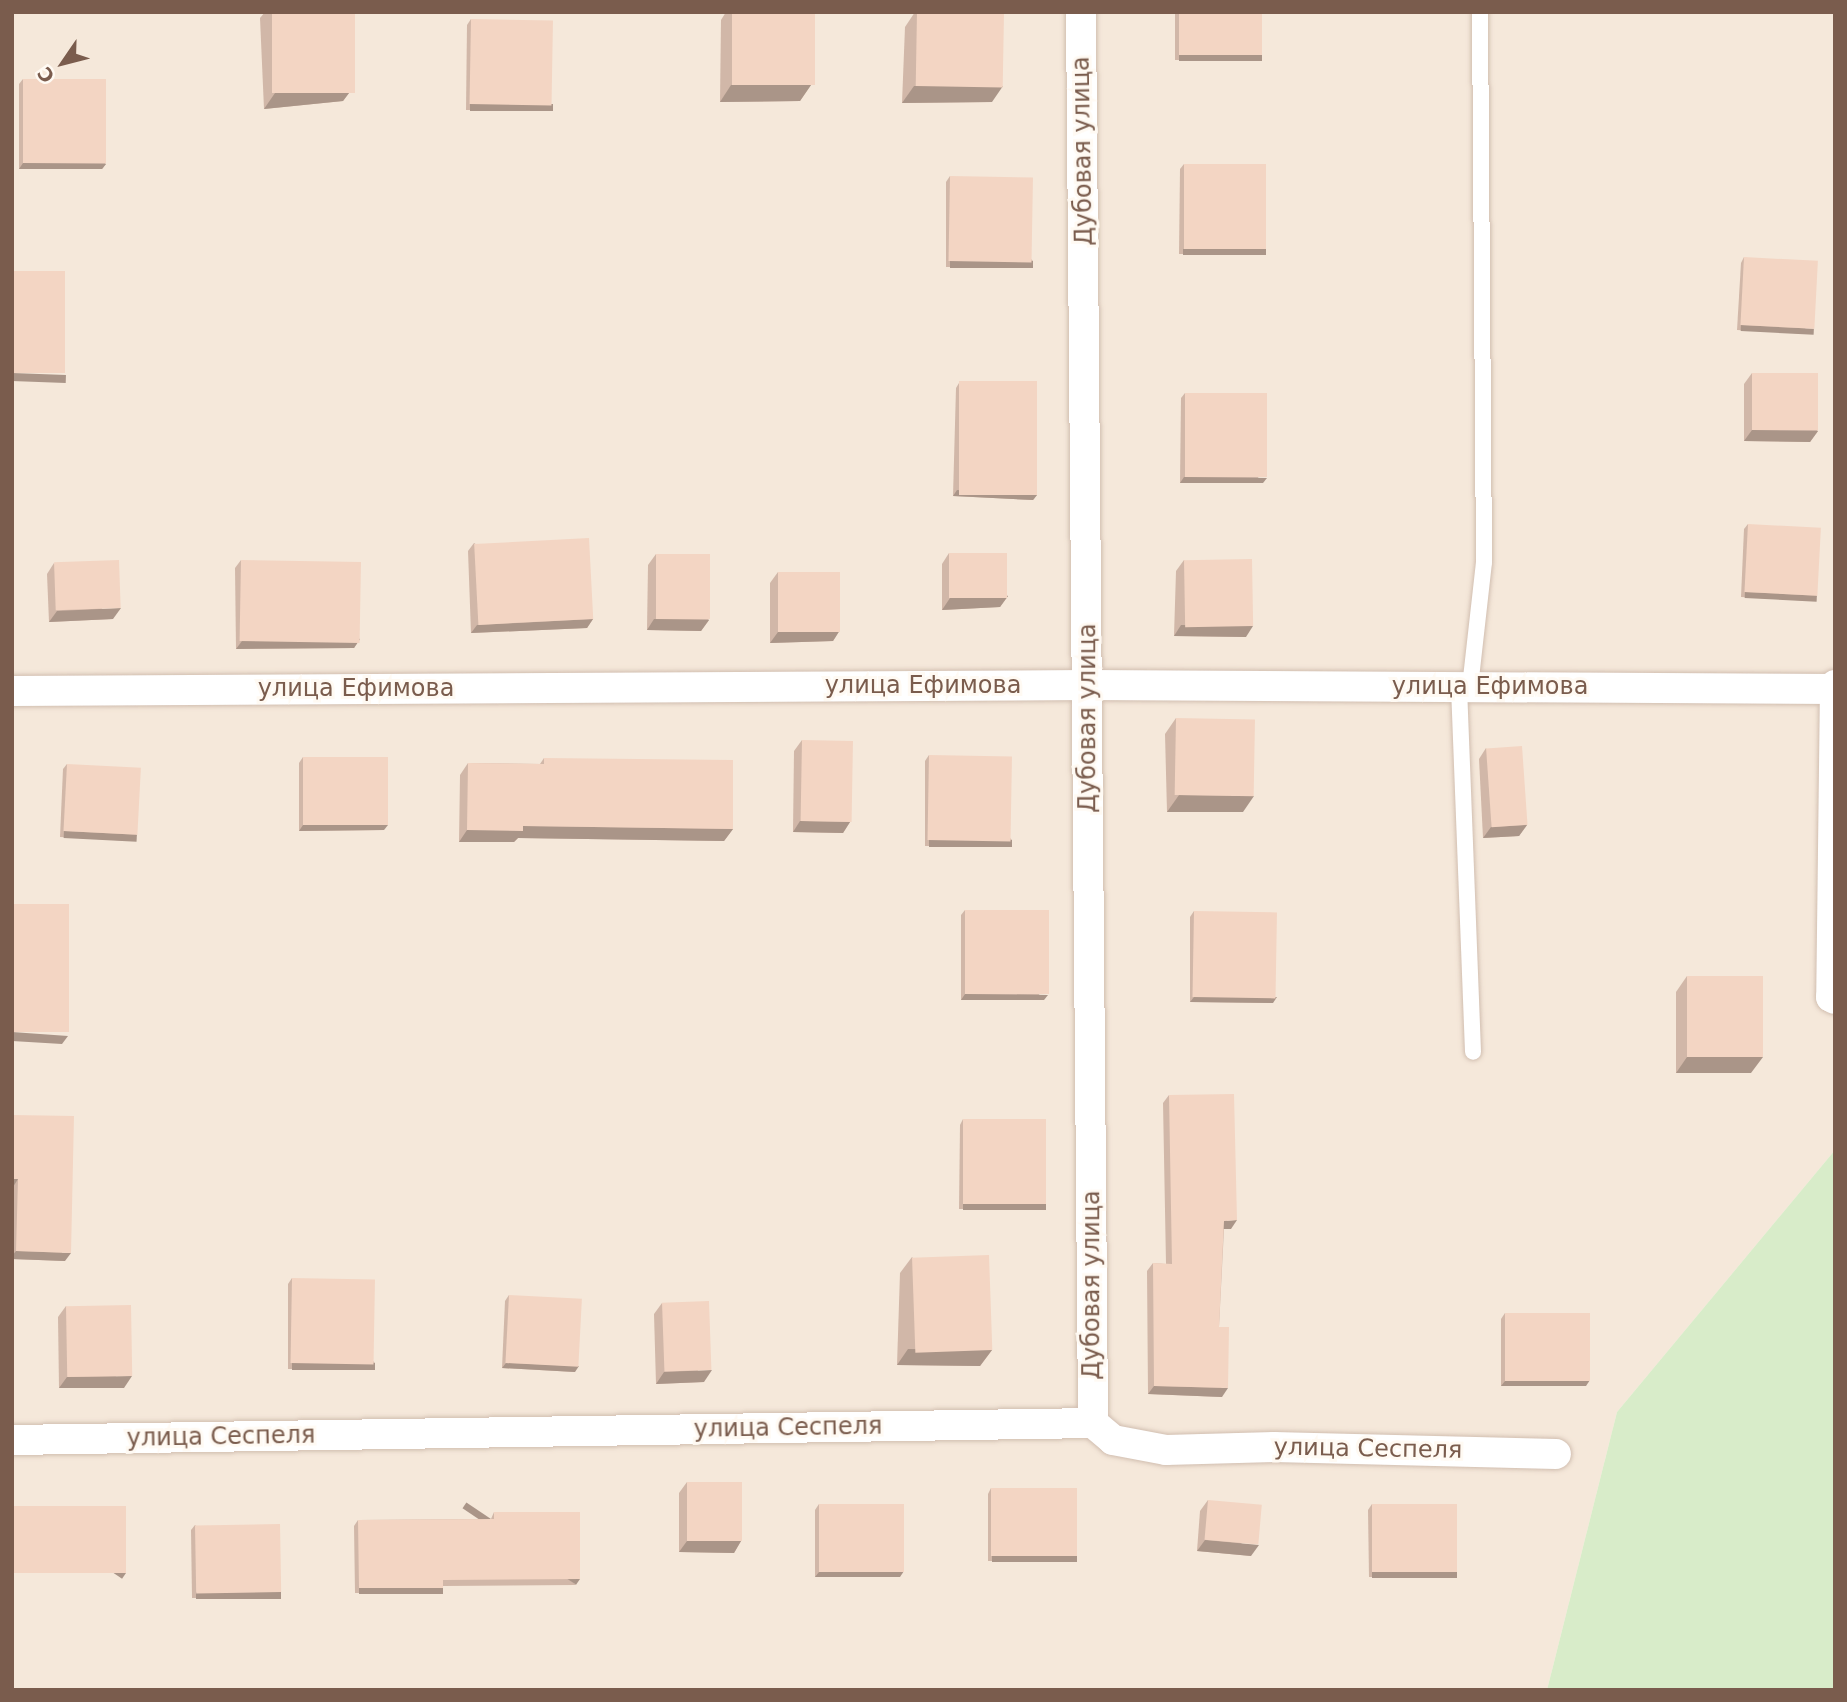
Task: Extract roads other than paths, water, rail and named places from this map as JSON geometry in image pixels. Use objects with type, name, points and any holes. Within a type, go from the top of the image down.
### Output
[{"type":"street","name":"Дубовая улица","points":[[1081,12],[1093,1423]]},
{"type":"street","name":"улица Ефимова","points":[[12,691],[1088,685],[1835,687]]},
{"type":"street","points":[[1835,687],[1835,999]]},
{"type":"street","name":"улица Сеспеля","points":[[12,1440],[1093,1423],[1113,1440],[1166,1450],[1274,1447],[1556,1454]]},
{"type":"lane","points":[[1473,1052],[1465,687],[1484,562],[1479,12]]}]
